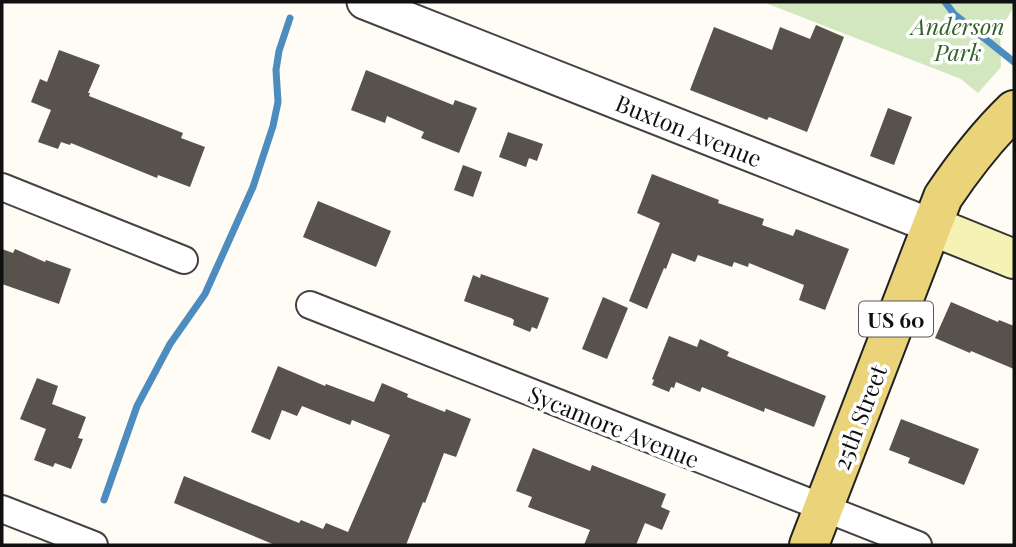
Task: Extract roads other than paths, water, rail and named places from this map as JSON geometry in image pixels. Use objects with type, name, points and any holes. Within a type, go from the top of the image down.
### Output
[{"type":"main road","name":"25th Street","points":[[809,545],[943,197],[996,127],[1014,110]]},
{"type":"main road","name":"Buxton Avenue","points":[[932,226],[1014,259]]},
{"type":"street","name":"Buxton Avenue","points":[[364,2],[932,226]]},
{"type":"street","points":[[2,187],[184,260]]},
{"type":"street","name":"Sycamore Avenue","points":[[310,305],[918,545]]},
{"type":"street","points":[[2,509],[94,545]]},
{"type":"waterway","points":[[945,2],[954,14],[1014,62]]},
{"type":"waterway","points":[[104,500],[137,406],[170,344],[205,294],[253,187],[273,126],[278,102],[276,70],[290,18]]},
{"type":"park label","name":"Anderson Park","points":[[958,38]]}]
